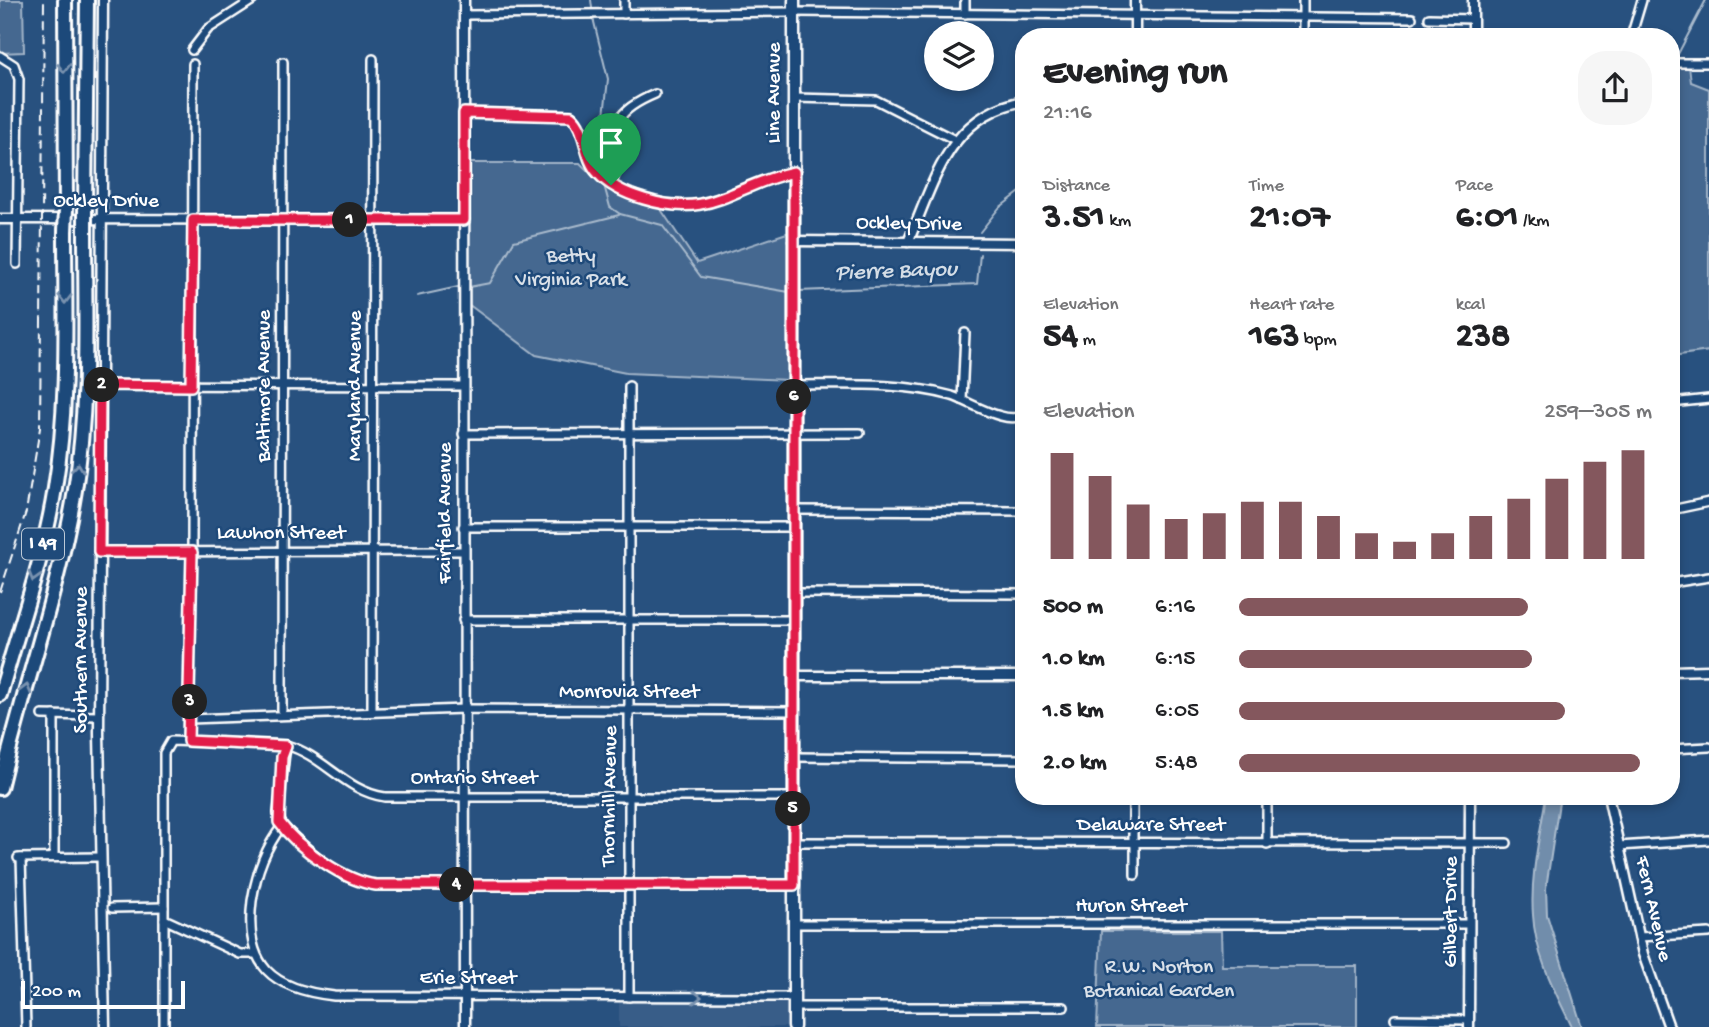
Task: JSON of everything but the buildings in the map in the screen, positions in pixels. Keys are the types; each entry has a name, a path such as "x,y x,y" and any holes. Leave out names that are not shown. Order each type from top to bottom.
{"highway":[{"name":"I 49","path":"0,695 44,540 58,469 65,375 65,0"},
{"name":"I 49","path":"0,788 64,548 76,489 84,396 87,0"}],"main road":[{"name":"Line Avenue","path":"794,0 794,1027"}],"street":[{"name":"Southern Avenue","path":"103,0 99,716 105,1027"},
{"path":"192,50 208,29 253,0"},
{"name":"Fairfield Avenue","path":"464,0 465,1027"},
{"path":"624,0 624,14"},
{"path":"965,0 965,14"},
{"path":"1135,0 1135,28"},
{"path":"1303,0 1303,28"},
{"path":"1473,0 1473,28"},
{"path":"1634,28 1643,0"},
{"path":"464,15 794,12 1412,18"},
{"path":"1429,18 1473,19"},
{"path":"0,56 14,65 19,83 18,264"},
{"name":"Maryland Avenue","path":"372,712 373,59"},
{"name":"Baltimore Avenue","path":"282,710 284,62"},
{"path":"1680,63 1709,63"},
{"path":"188,741 192,552 192,64"},
{"path":"611,185 615,176 614,136 618,123 628,108 655,94"},
{"path":"794,98 876,100 955,140"},
{"path":"908,242 955,140 982,116 1015,105"},
{"path":"464,113 571,116 579,124 590,164 611,185 663,204 697,206 794,172"},
{"name":"Ockley Drive","path":"0,219 464,220"},
{"name":"Ockley Drive","path":"793,241 1015,243"},
{"path":"962,400 965,333"},
{"path":"100,385 463,386"},
{"path":"794,385 914,388 962,400 1011,419 1015,418"},
{"name":"Thornhill Avenue","path":"629,386 629,997"},
{"path":"1680,402 1709,399"},
{"path":"463,434 860,433"},
{"path":"1680,508 1709,502"},
{"path":"795,510 1015,511"},
{"path":"463,527 795,527"},
{"name":"Lawhon Street","path":"99,552 463,551"},
{"path":"1680,582 1709,577"},
{"path":"795,593 1015,594"},
{"path":"463,620 795,620"},
{"path":"1680,671 1709,670"},
{"path":"794,676 1015,676"},
{"name":"Monrovia Street","path":"190,719 464,709 794,711"},
{"path":"42,715 99,716"},
{"path":"54,715 54,857"},
{"name":"Ontario Street","path":"164,907 164,752 170,742 286,746 312,755 365,793 385,797 793,797"},
{"path":"164,919 240,954 254,954 249,934 256,881 265,853 282,826 279,802 286,746"},
{"path":"1680,749 1709,747"},
{"path":"794,757 1015,759"},
{"path":"1133,805 1135,875"},
{"path":"1267,805 1267,844"},
{"name":"Gilbert Drive","path":"1469,1024 1470,805"},
{"name":"Fern Avenue","path":"1610,805 1639,937 1670,1027"},
{"path":"282,826 335,871 352,880 376,885 794,885"},
{"path":"1619,846 1709,840"},
{"name":"Delaware Street","path":"794,842 1507,843"},
{"path":"26,1027 19,858 101,857"},
{"path":"112,908 164,907 164,1027"},
{"name":"Huron Street","path":"793,923 1469,925"},
{"path":"1639,937 1709,933"},
{"name":"Erie Street","path":"254,954 261,965 277,978 319,994 629,997 1064,1007"},
{"path":"1395,1019 1469,1024"}],"shaded area":[{"path":"1544,805 1559,805 1546,888 1547,915 1582,1027 1572,1027 1547,973 1538,944 1532,900"},
{"path":"619,1000 785,1000 790,1004 790,1027 619,1027"}],"green space":[{"path":"0,0 23,0 24,52 0,53"},
{"path":"1680,66 1689,66 1691,82 1709,89 1709,351 1680,355"},
{"name":"Betty Virginia Park","path":"469,163 580,163 601,184 660,208 697,263 790,232 789,380 626,373 536,355 468,304"},
{"name":"R.W. Norton Botanical Garden","path":"1101,931 1221,931 1222,966 1357,966 1357,1027 1097,1027"}],"waterway":[{"path":"591,0 592,8"},
{"path":"1680,50 1706,0"},
{"path":"593,18 608,79 603,125 604,173"},
{"path":"604,185 610,207 620,214 662,225 701,277 789,292"},
{"name":"Pierre Bayou","path":"980,232 999,208 1015,196"},
{"path":"469,287 490,283 514,241 619,215"},
{"name":"Pierre Bayou","path":"798,291 977,284 980,254"},
{"path":"417,296 458,287"}],"railway":[{"path":"0,592 26,512 40,428 44,0"}],"route":[{"path":"464,113 566,113 579,124 590,164 611,185 640,198 663,204 697,206 794,172 794,885 376,885 352,880 335,871 279,822 282,757 286,746 188,741 192,552 99,552 100,385 191,386 193,220 464,220 464,113"}]}
